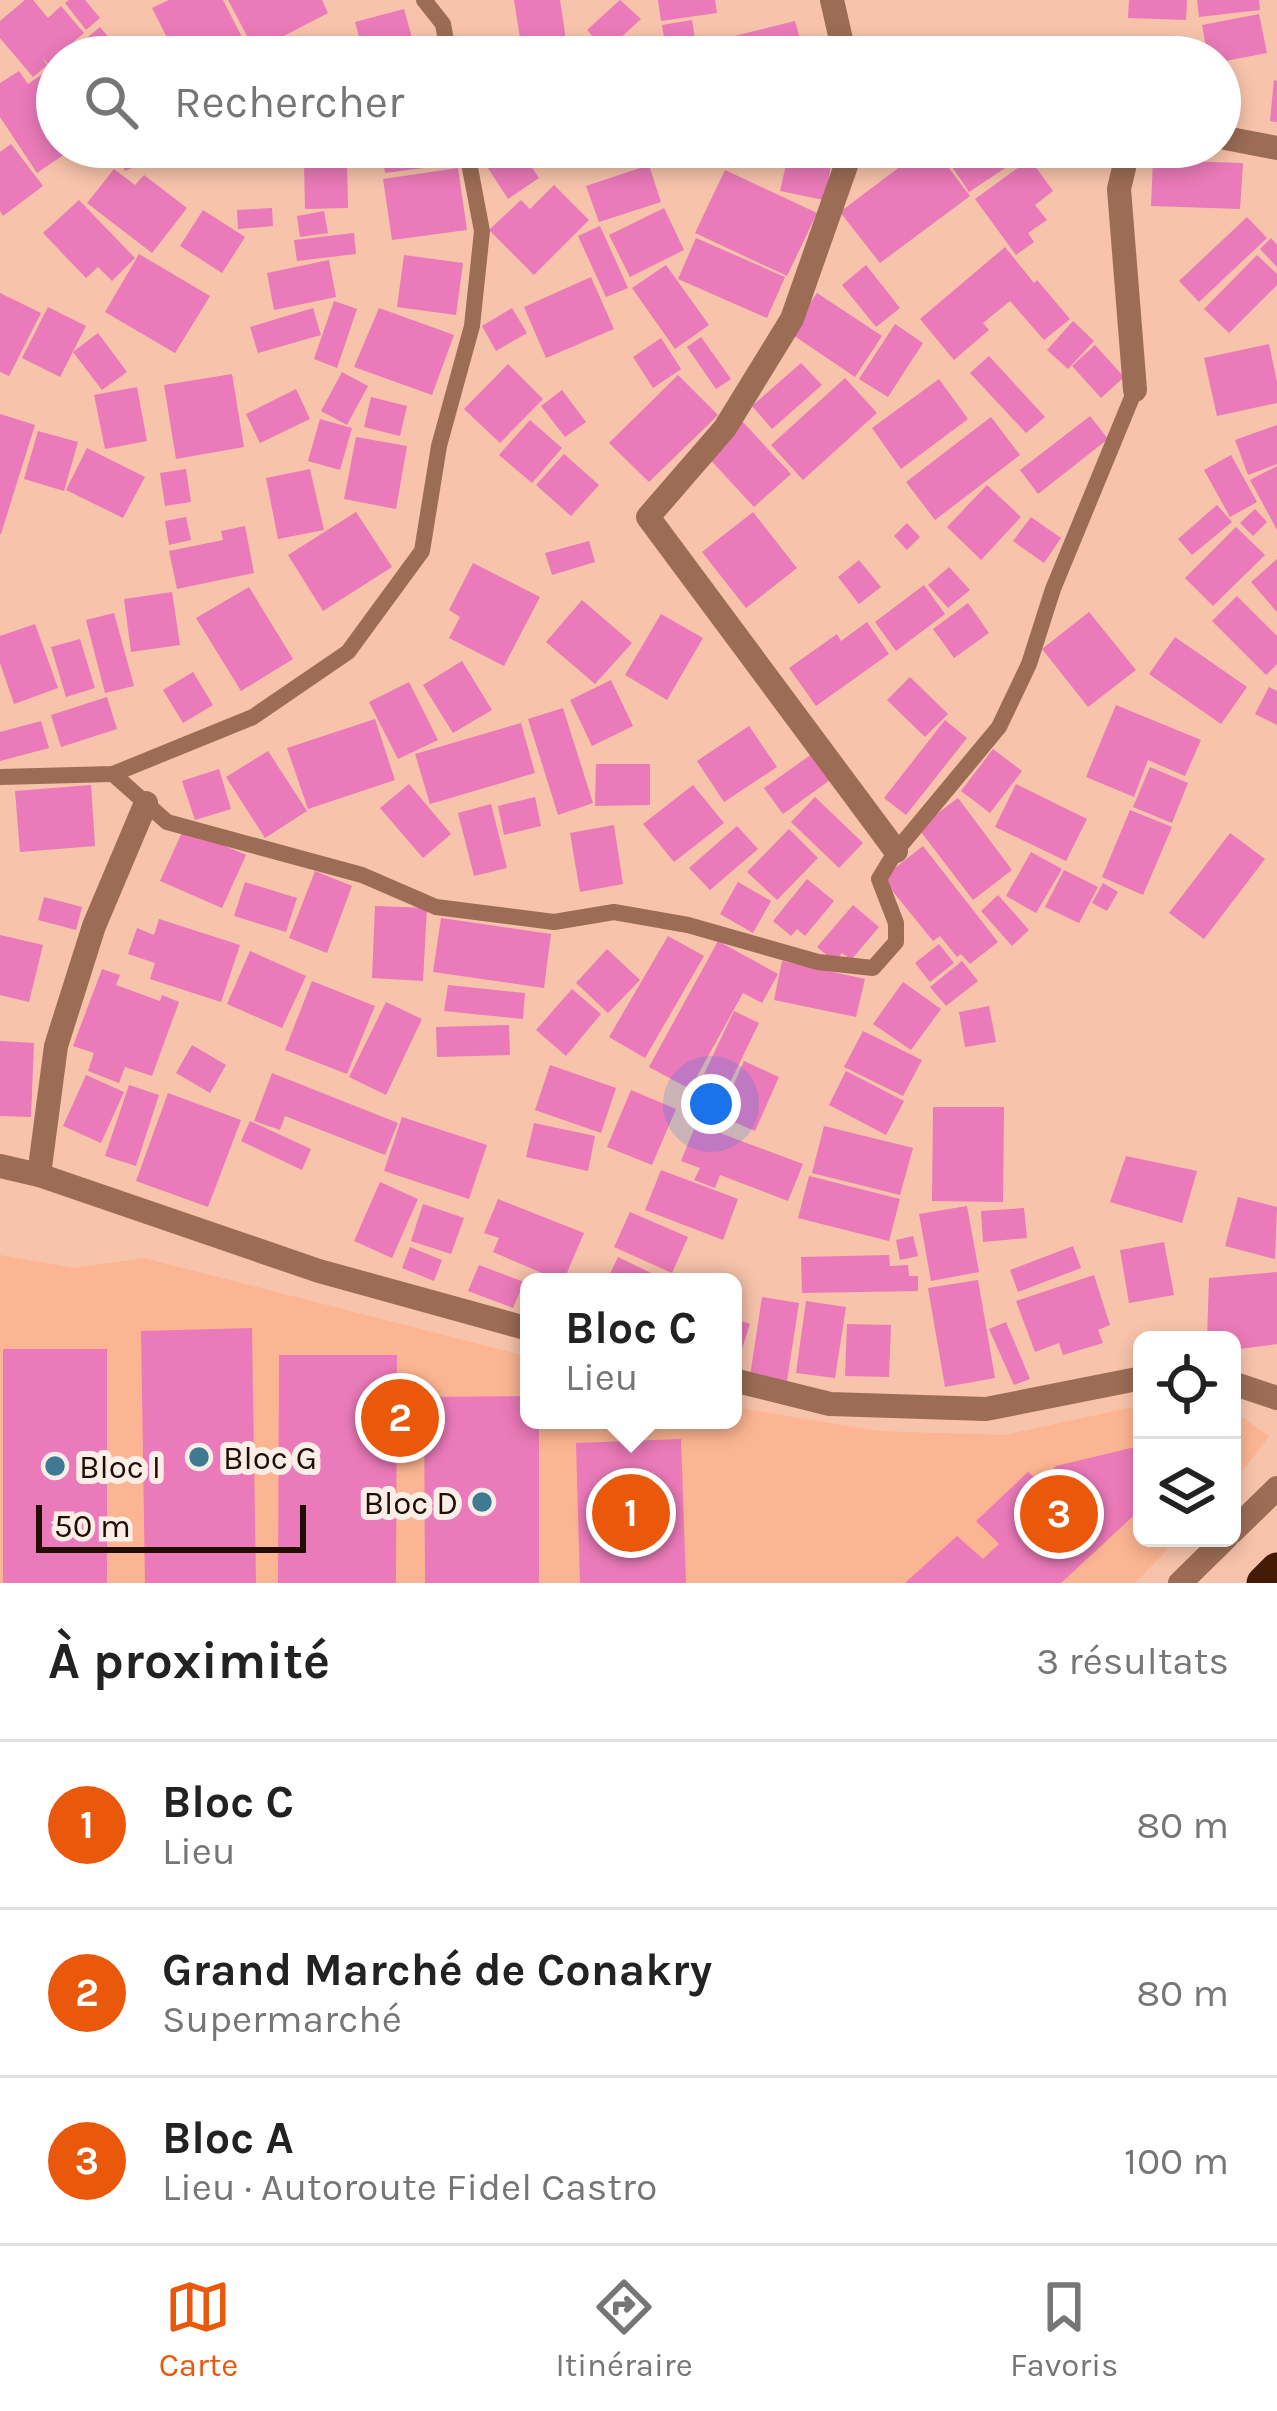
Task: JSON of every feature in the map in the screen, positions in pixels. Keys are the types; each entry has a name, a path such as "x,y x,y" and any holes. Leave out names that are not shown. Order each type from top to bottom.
{"highway":[{"path":"1263,1583 1277,1569"}],"street":[{"path":"832,0 840,36"},
{"path":"1241,141 1277,148"},
{"path":"845,168 792,319 725,428 648,517 896,851"},
{"path":"1124,168 1119,189 1136,390"},
{"path":"39,1175 56,1046 94,926 146,803"},
{"path":"0,1166 39,1175 319,1271 520,1327"},
{"path":"742,1381 830,1403 986,1409 1133,1378"},
{"path":"1241,1387 1277,1398"},
{"path":"1241,1523 1277,1488"},
{"path":"1180,1583 1217,1547"}],"lane":[{"path":"424,0 443,24 445,36"},
{"path":"0,777 113,774 254,717 349,652 422,550 439,446 472,326 482,231 470,168"},
{"path":"113,774 167,822 362,874 436,907 554,922 614,912 688,926 818,962 873,968 896,942 896,923 879,879 896,851 999,727 1029,664 1053,589 1136,390"}],"shaded area":[{"path":"0,1255 73,1268 144,1258 520,1355 520,1429 742,1429 742,1408 878,1431 1004,1435 1133,1407 1133,1547 1170,1547 1135,1583 0,1583"},
{"path":"1241,1416 1269,1436 1241,1473"}],"building":[{"path":"25,0 33,0 48,18 61,6 84,33 36,36 33,77 0,38 0,21"},
{"path":"85,0 100,18 86,30 65,3"},
{"path":"169,0 223,0 241,36 166,36 152,8"},
{"path":"228,0 322,0 328,13 284,36 247,36"},
{"path":"514,0 560,0 565,36 520,36"},
{"path":"620,0 641,19 622,36 592,36 587,30"},
{"path":"658,0 715,0 717,13 661,21"},
{"path":"1129,0 1187,0 1186,20 1128,18"},
{"path":"1197,0 1259,0 1260,10 1199,17"},
{"path":"404,9 411,36 359,36 355,22"},
{"path":"1259,14 1267,53 1241,58 1241,36 1204,36 1202,25"},
{"path":"692,20 695,36 664,36 662,25"},
{"path":"795,21 799,36 734,36"},
{"path":"19,71 28,84 36,79 36,168 44,168 37,173 0,117 0,83"},
{"path":"1277,81 1277,122 1270,121"},
{"path":"11,144 43,186 3,216 0,152"},
{"path":"1243,163 1240,209 1151,206 1153,168 1241,168"},
{"path":"304,168 347,168 348,208 305,209"},
{"path":"384,168 423,168 385,173"},
{"path":"458,168 467,230 392,240 383,179"},
{"path":"488,168 532,168 539,178 508,199"},
{"path":"650,168 661,202 599,222 586,186"},
{"path":"785,168 831,168 824,200 780,191"},
{"path":"898,168 949,168 970,196 880,263 840,212"},
{"path":"953,168 1005,168 969,192"},
{"path":"1018,168 1036,168 1053,191 1035,205 1047,220 1028,233 1034,242 1016,255 975,199"},
{"path":"114,169 135,185 144,175 187,208 152,253 87,203"},
{"path":"725,170 817,213 787,276 695,233"},
{"path":"554,185 589,220 534,275 489,230 521,200 530,209"},
{"path":"79,200 135,258 112,281 98,267 86,278 43,233"},
{"path":"272,208 273,226 238,229 237,210"},
{"path":"664,208 684,250 630,277 609,235"},
{"path":"203,210 245,237 222,273 180,246"},
{"path":"324,211 328,233 300,237 297,216"},
{"path":"1247,217 1267,238 1199,302 1179,281"},
{"path":"600,226 628,288 606,297 578,236"},
{"path":"354,233 356,254 297,261 294,240"},
{"path":"696,238 785,277 767,318 678,279"},
{"path":"1271,238 1277,245 1277,267 1260,249"},
{"path":"1005,247 1070,319 1044,340 1010,301 983,323 989,330 954,360 920,319"},
{"path":"139,254 210,296 175,353 105,312"},
{"path":"404,255 463,263 456,315 397,307"},
{"path":"1257,255 1277,274 1277,285 1229,333 1204,309"},
{"path":"329,260 336,297 274,310 267,273"},
{"path":"666,265 709,325 675,349 632,288"},
{"path":"866,265 900,308 876,327 842,285"},
{"path":"591,277 614,329 546,358 524,307"},
{"path":"0,293 41,313 9,376 0,372"},
{"path":"817,293 882,336 855,377 790,333"},
{"path":"334,301 357,309 337,368 314,359"},
{"path":"48,307 86,326 60,377 22,358"},
{"path":"313,308 321,335 258,353 250,327"},
{"path":"379,308 454,335 432,395 354,367"},
{"path":"512,308 527,333 496,351 482,326"},
{"path":"1073,321 1094,341 1068,369 1047,350"},
{"path":"895,324 923,343 888,397 859,379"},
{"path":"98,333 127,372 102,390 73,352"},
{"path":"701,337 731,379 716,389 687,347"},
{"path":"661,338 681,369 653,388 633,357"},
{"path":"1269,344 1277,403 1217,416 1204,358"},
{"path":"1095,345 1124,377 1101,398 1072,366"},
{"path":"989,356 1045,417 1026,433 970,373"},
{"path":"801,363 822,385 772,429 752,406"},
{"path":"508,364 543,399 500,443 464,409"},
{"path":"342,372 368,386 347,425 321,411"},
{"path":"232,374 244,447 176,459 164,385"},
{"path":"678,375 718,415 649,482 609,443"},
{"path":"845,378 877,413 803,480 771,445"},
{"path":"939,379 968,419 901,469 872,428"},
{"path":"137,387 147,441 105,449 94,395"},
{"path":"296,389 310,419 260,443 246,414"},
{"path":"562,390 586,422 565,437 541,406"},
{"path":"371,397 407,406 400,436 364,427"},
{"path":"0,414 35,425 1,534 0,534"},
{"path":"1090,416 1108,439 1038,494 1020,470"},
{"path":"991,417 1020,455 935,520 906,482"},
{"path":"320,419 352,428 340,470 308,461"},
{"path":"530,420 562,448 532,483 499,455"},
{"path":"742,421 791,474 754,507 705,454"},
{"path":"1277,425 1277,464 1248,475 1235,440"},
{"path":"38,431 78,442 64,491 24,479"},
{"path":"356,437 407,446 396,509 344,499"},
{"path":"87,448 145,477 123,518 66,490"},
{"path":"564,454 599,485 571,516 536,485"},
{"path":"1231,455 1257,502 1230,517 1204,470"},
{"path":"1277,466 1277,530 1250,480"},
{"path":"186,469 191,502 165,506 160,473"},
{"path":"310,469 324,530 278,539 266,478"},
{"path":"987,485 1021,517 981,560 947,527"},
{"path":"1217,505 1232,522 1192,555 1178,539"},
{"path":"1255,509 1267,522 1253,536 1240,523"},
{"path":"356,512 392,567 323,611 288,555"},
{"path":"753,512 797,568 746,608 702,552"},
{"path":"186,517 191,540 169,545 165,521"},
{"path":"1031,517 1061,538 1044,563 1013,541"},
{"path":"907,523 920,537 907,550 894,536"},
{"path":"245,526 254,573 177,589 169,551 223,540 221,531"},
{"path":"1236,527 1265,555 1213,606 1185,578"},
{"path":"589,541 595,562 552,575 545,553"},
{"path":"1277,559 1277,612 1251,582"},
{"path":"859,560 881,587 859,604 838,577"},
{"path":"473,563 540,597 504,666 449,638 460,617 449,610"},
{"path":"949,567 970,590 948,608 928,585"},
{"path":"924,585 945,614 896,651 875,622"},
{"path":"249,587 293,659 241,691 196,618"},
{"path":"172,592 180,645 131,652 124,599"},
{"path":"1237,596 1277,636 1277,664 1266,675 1212,621"},
{"path":"582,600 632,643 595,684 546,642"},
{"path":"968,603 989,633 954,658 933,629"},
{"path":"1089,612 1136,670 1088,707 1042,649"},
{"path":"114,613 134,686 105,693 86,620"},
{"path":"661,614 703,638 667,700 625,675"},
{"path":"867,622 889,654 816,706 789,668 837,634 841,641"},
{"path":"35,624 58,688 14,704 0,663 0,636"},
{"path":"1175,637 1247,687 1221,724 1149,674"},
{"path":"80,639 95,688 66,697 51,647"},
{"path":"462,661 492,710 453,733 423,685"},
{"path":"193,672 213,705 183,723 163,690"},
{"path":"910,677 948,714 925,737 887,700"},
{"path":"611,680 633,726 592,746 570,700"},
{"path":"409,682 438,740 398,759 369,702"},
{"path":"1269,687 1277,691 1277,725 1255,714"},
{"path":"107,697 117,729 61,747 51,715"},
{"path":"1116,705 1201,740 1185,776 1148,760 1134,797 1086,777"},
{"path":"563,708 593,803 558,815 528,719"},
{"path":"375,719 395,780 308,809 287,748"},
{"path":"945,720 967,738 906,815 884,798"},
{"path":"41,721 49,748 0,761 0,732"},
{"path":"521,723 535,773 430,804 415,754"},
{"path":"749,726 777,767 724,802 697,761"},
{"path":"993,749 1022,771 990,813 961,791"},
{"path":"268,751 307,811 265,838 226,777"},
{"path":"812,754 830,780 783,814 764,788"},
{"path":"596,764 650,764 650,805 595,806"},
{"path":"1150,767 1188,783 1172,823 1133,807"},
{"path":"219,769 231,809 195,820 182,781"},
{"path":"409,784 451,834 423,858 380,808"},
{"path":"1016,784 1087,819 1066,861 995,827"},
{"path":"91,785 95,846 20,852 15,791"},
{"path":"693,785 724,823 674,862 643,824"},
{"path":"535,797 541,826 504,835 498,806"},
{"path":"815,797 863,843 839,868 791,822"},
{"path":"958,798 1012,870 973,900 918,828"},
{"path":"491,804 507,868 474,876 458,813"},
{"path":"1130,810 1172,827 1143,895 1102,877"},
{"path":"614,825 623,884 580,892 570,833"},
{"path":"737,826 758,849 710,890 689,868"},
{"path":"184,828 246,855 222,908 160,881"},
{"path":"789,829 818,858 777,900 747,872"},
{"path":"1230,833 1265,859 1204,939 1169,913"},
{"path":"923,846 998,942 970,964 961,954 957,957 940,936 933,941 882,878"},
{"path":"1031,852 1062,869 1036,913 1006,896"},
{"path":"1064,870 1098,887 1079,923 1045,907"},
{"path":"315,871 352,886 327,953 289,938"},
{"path":"807,879 834,901 805,936 797,929 791,936 773,921"},
{"path":"245,882 297,898 286,932 234,916"},
{"path":"738,882 771,901 753,933 720,914"},
{"path":"1103,883 1118,892 1107,911 1092,903"},
{"path":"998,895 1029,930 1012,946 981,911"},
{"path":"44,897 82,907 76,930 38,920"},
{"path":"853,905 879,927 851,960 842,953 835,962 817,947"},
{"path":"375,906 427,908 423,981 372,978"},
{"path":"441,918 551,934 544,988 433,972"},
{"path":"159,919 240,945 221,1002 150,979 155,963 128,954 137,928 154,935"},
{"path":"0,935 43,945 29,1002 0,995"},
{"path":"668,936 704,956 645,1058 609,1037"},
{"path":"718,941 778,974 762,1003 743,993 690,1089 649,1067"},
{"path":"939,944 954,963 930,982 915,963"},
{"path":"607,949 640,980 608,1013 576,983"},
{"path":"250,951 306,976 282,1028 227,1004"},
{"path":"782,961 865,979 856,1017 774,1000"},
{"path":"962,961 978,981 946,1006 930,987"},
{"path":"102,969 120,975 116,985 160,1001 162,995 179,1002 152,1076 125,1067 119,1083 88,1071 94,1053 73,1046"},
{"path":"312,981 375,1006 347,1074 285,1050"},
{"path":"903,982 941,1009 911,1050 873,1024"},
{"path":"448,985 525,993 523,1019 444,1011"},
{"path":"572,989 601,1014 566,1056 536,1030"},
{"path":"386,1002 422,1019 386,1095 349,1077"},
{"path":"989,1006 996,1042 965,1047 959,1012"},
{"path":"734,1011 759,1023 719,1105 695,1093"},
{"path":"509,1025 510,1055 437,1057 436,1027"},
{"path":"863,1031 922,1060 903,1096 844,1067"},
{"path":"0,1041 34,1043 31,1117 0,1116"},
{"path":"192,1045 226,1065 210,1093 176,1073"},
{"path":"744,1061 779,1077 755,1131 720,1116"},
{"path":"550,1065 616,1088 601,1133 535,1110"},
{"path":"846,1071 904,1101 886,1135 829,1105"},
{"path":"272,1073 398,1123 385,1155 285,1116 280,1130 254,1121"},
{"path":"86,1075 124,1092 101,1143 63,1126"},
{"path":"129,1085 159,1095 136,1166 105,1156"},
{"path":"631,1090 676,1109 652,1165 607,1147"},
{"path":"168,1093 241,1120 208,1207 136,1181"},
{"path":"933,1107 1004,1107 1003,1202 932,1201"},
{"path":"402,1117 487,1145 469,1199 384,1171"},
{"path":"250,1121 311,1149 302,1170 241,1141"},
{"path":"534,1123 595,1136 588,1171 526,1157"},
{"path":"696,1124 803,1164 788,1201 720,1175 715,1188 694,1180 700,1168 681,1161"},
{"path":"824,1126 913,1148 900,1195 812,1173"},
{"path":"1126,1156 1197,1171 1182,1223 1110,1202"},
{"path":"661,1170 738,1199 723,1240 645,1210"},
{"path":"809,1176 900,1199 889,1241 798,1218"},
{"path":"380,1182 418,1199 392,1258 354,1241"},
{"path":"1238,1197 1277,1207 1275,1259 1225,1246"},
{"path":"498,1199 584,1233 567,1273 542,1273 493,1252 499,1238 484,1233"},
{"path":"423,1204 464,1218 451,1254 411,1241"},
{"path":"967,1206 979,1272 931,1281 919,1214"},
{"path":"1024,1208 1027,1238 983,1242 981,1211"},
{"path":"630,1212 688,1237 672,1273 614,1247"},
{"path":"913,1236 918,1256 900,1260 896,1240"},
{"path":"1164,1242 1174,1295 1129,1303 1120,1250"},
{"path":"1073,1246 1081,1268 1018,1292 1010,1270"},
{"path":"410,1247 442,1260 434,1281 402,1268"},
{"path":"889,1255 890,1266 908,1265 909,1276 918,1276 918,1291 802,1293 801,1257"},
{"path":"618,1257 651,1273 610,1273"},
{"path":"479,1265 520,1280 513,1308 468,1291"},
{"path":"1277,1272 1277,1344 1241,1349 1241,1331 1207,1331 1209,1278"},
{"path":"1094,1275 1110,1325 1098,1330 1103,1343 1063,1355 1059,1343 1035,1352 1016,1301"},
{"path":"978,1280 995,1378 945,1387 928,1288"},
{"path":"762,1297 799,1303 787,1381 750,1376"},
{"path":"806,1301 846,1307 835,1378 796,1373"},
{"path":"742,1321 750,1324 742,1349"},
{"path":"1006,1322 1030,1379 1014,1385 989,1329"},
{"path":"847,1324 891,1325 889,1377 845,1376"},
{"name":"Bloc G","path":"252,1328 256,1583 145,1583 141,1331"},
{"name":"Bloc I","path":"3,1349 107,1349 107,1583 3,1583"},
{"path":"279,1355 397,1355 396,1583 278,1583"},
{"name":"Bloc D","path":"520,1396 520,1429 539,1429 539,1583 425,1583 424,1397"},
{"path":"681,1439 686,1583 580,1583 576,1443"},
{"path":"1133,1447 1133,1516 1061,1583 905,1583 957,1536 983,1559 999,1544 976,1521 1028,1472 1041,1483 1056,1466"}],"place":[{"name":"Grand Marché de Conakry","path":"400,1418"},
{"name":"Bloc G","path":"199,1457"},
{"name":"Bloc I","path":"55,1466"},
{"name":"Bloc D","path":"482,1502"},
{"name":"Bloc C","path":"631,1513"},
{"name":"Bloc A","path":"1059,1514"}]}
